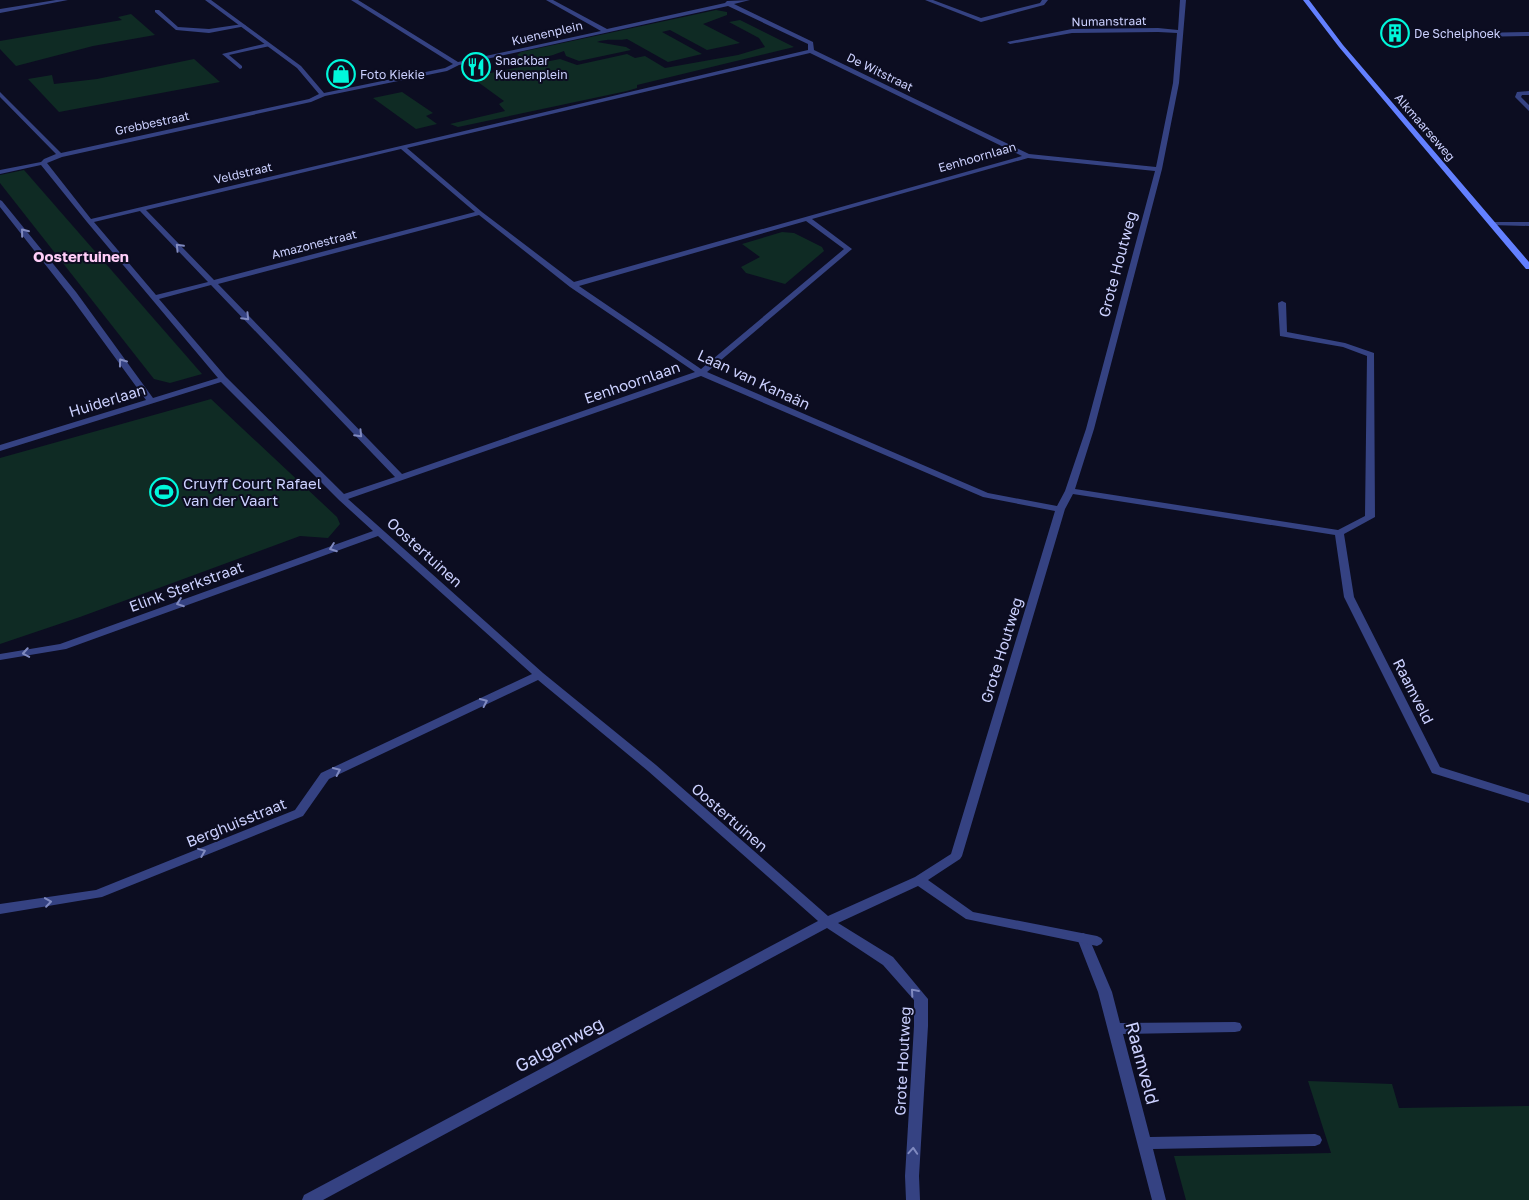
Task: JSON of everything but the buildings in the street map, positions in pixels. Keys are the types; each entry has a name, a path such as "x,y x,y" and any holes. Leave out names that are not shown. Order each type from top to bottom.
{"street":[{"path":"0,11 66,0"},
{"path":"208,0 299,67 323,95"},
{"path":"354,0 457,64"},
{"path":"549,0 606,31"},
{"path":"722,0 729,4"},
{"name":"Kuenenplein","path":"323,95 447,69 457,64 747,0"},
{"path":"928,0 981,20 1042,4 1044,0"},
{"name":"Grote Houtweg","path":"827,922 919,880 956,856 1060,509 1070,491 1090,429 1159,169 1176,83 1184,0"},
{"name":"Alkmaarseweg","path":"1306,0 1340,46 1529,267"},
{"name":"De Witstraat","path":"729,4 811,44 811,51 1028,156"},
{"path":"157,11 176,28 209,31 243,26"},
{"name":"Numanstraat","path":"1010,42 1072,30 1158,30 1180,32"},
{"path":"1475,34 1529,34"},
{"path":"240,67 225,54 268,45"},
{"path":"402,147 811,51"},
{"path":"1529,93 1519,93 1518,97 1529,109"},
{"path":"0,94 60,154"},
{"name":"Grebbestraat","path":"0,172 43,163 60,154 311,100 323,95"},
{"name":"Veldstraat","path":"89,222 402,147"},
{"name":"Laan van Kanaän","path":"402,147 480,213 573,285 701,373 986,495 1060,509"},
{"name":"Eenhoornlaan","path":"573,285 1028,156 1159,169"},
{"name":"Oostertuinen","path":"43,163 89,222 222,379 342,498 539,675 652,768 827,922"},
{"path":"0,202 74,294 151,401"},
{"path":"142,209 401,478"},
{"name":"Amazonestraat","path":"154,298 480,213"},
{"name":"Eenhoornlaan","path":"342,498 701,373 848,249 807,219"},
{"path":"1492,224 1529,224"},
{"path":"1070,491 1339,533 1370,517 1371,356 1345,345 1283,334 1282,303"},
{"name":"Huiderlaan","path":"0,448 222,379"},
{"name":"Elink Sterkstraat","path":"0,657 62,647 379,532"},
{"name":"Raamveld","path":"1339,533 1349,597 1436,770 1529,799"},
{"name":"Berghuisstraat","path":"0,909 98,894 299,813 325,776 539,675"},
{"path":"919,880 970,916 1097,940"},
{"name":"Grote Houtweg","path":"827,922 888,961 921,999 912,1176 913,1200"},
{"name":"Galgenweg","path":"309,1200 827,922"},
{"name":"Raamveld","path":"1083,938 1104,992 1159,1200"},
{"path":"1115,1030 1235,1027"},
{"path":"1144,1143 1315,1140"}],"green space":[{"path":"716,10 727,12 727,15 703,24 740,43 707,50 670,30 662,32 702,54 668,62 627,39 597,42 626,47 631,50 579,61 566,56 564,51 535,59 517,55 521,52"},
{"path":"131,14 155,35 93,46 16,66 0,49 0,41 122,20 118,17"},
{"path":"740,20 794,47 637,85 637,88 627,91 458,127 450,124 505,111 499,104 504,101 471,77 560,59 577,65 627,54 635,58 645,56 665,68 738,55 765,47 759,38 729,22"},
{"path":"194,59 220,82 59,112 28,79 52,75 54,84 97,79"},
{"path":"402,92 433,113 426,116 437,124 416,129 373,98"},
{"path":"24,170 202,374 170,383 154,379 0,183 0,175"},
{"path":"782,232 794,233 822,247 824,251 785,284 746,273 741,267 760,257 742,244"},
{"path":"211,399 337,517 340,524 328,538 300,536 80,617 0,644 0,458"},
{"path":"1308,1081 1392,1084 1399,1108 1529,1106 1529,1200 1186,1200 1174,1156 1331,1153"}],"place":[{"name":"De Schelphoek","path":"1395,33"},
{"name":"Snackbar Kuenenplein","path":"476,67"},
{"name":"Foto Kiekie","path":"341,74"},
{"name":"Cruyff Court Rafael van der Vaart","path":"164,492"}],"district":[{"name":"Oostertuinen","path":"81,256"}]}
